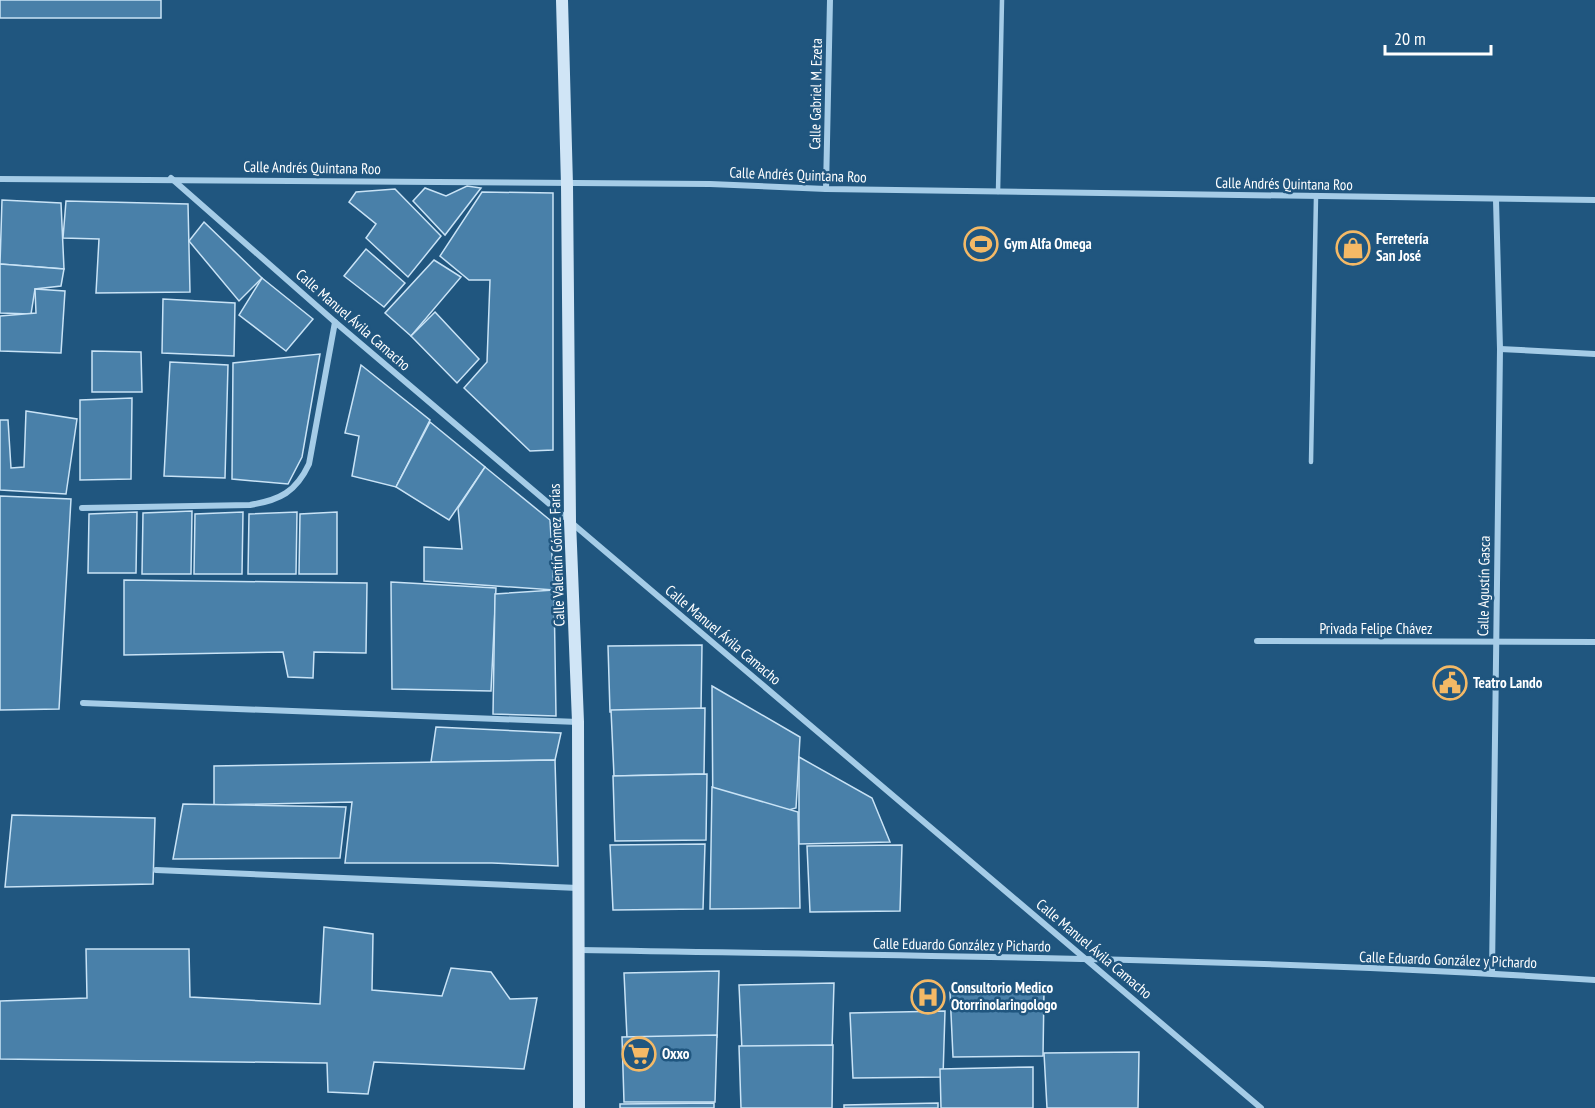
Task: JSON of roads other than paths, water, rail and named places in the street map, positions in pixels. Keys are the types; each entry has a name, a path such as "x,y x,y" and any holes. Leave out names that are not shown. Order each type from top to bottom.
{"main road":[{"name":"Calle Valentín Gómez Farías","path":"562,0 567,185 570,521 578,722 579,1108"}],"street":[{"name":"Calle Gabriel M. Ezeta","path":"826,189 830,0"},
{"name":"Calle Andrés Quintana Roo","path":"0,179 171,178 567,185 710,184 826,189 1595,200"},
{"name":"Calle Manuel Ávila Camacho","path":"171,178 335,322 1261,1108"},
{"name":"Calle Agustín Gasca","path":"1492,973 1500,349 1496,200"},
{"path":"82,508 250,505 272,501 291,491 302,479 309,464 335,322"},
{"path":"1500,349 1595,354"},
{"name":"Privada Felipe Chávez","path":"1257,641 1595,642"},
{"path":"83,703 578,722"},
{"path":"156,870 578,888"},
{"name":"Calle Eduardo González y Pichardo","path":"580,950 1087,959 1492,973 1595,980"}],"lane":[{"path":"998,192 1002,0"},
{"path":"1311,462 1316,197"}],"place":[{"name":"Gym Alfa Omega","path":"981,244"},
{"name":"Ferretería San José","path":"1353,248"},
{"name":"Teatro Lando","path":"1450,683"},
{"name":"Consultorio Medico Otorrinolaringologo","path":"928,997"},
{"name":"Oxxo","path":"639,1054"}]}
